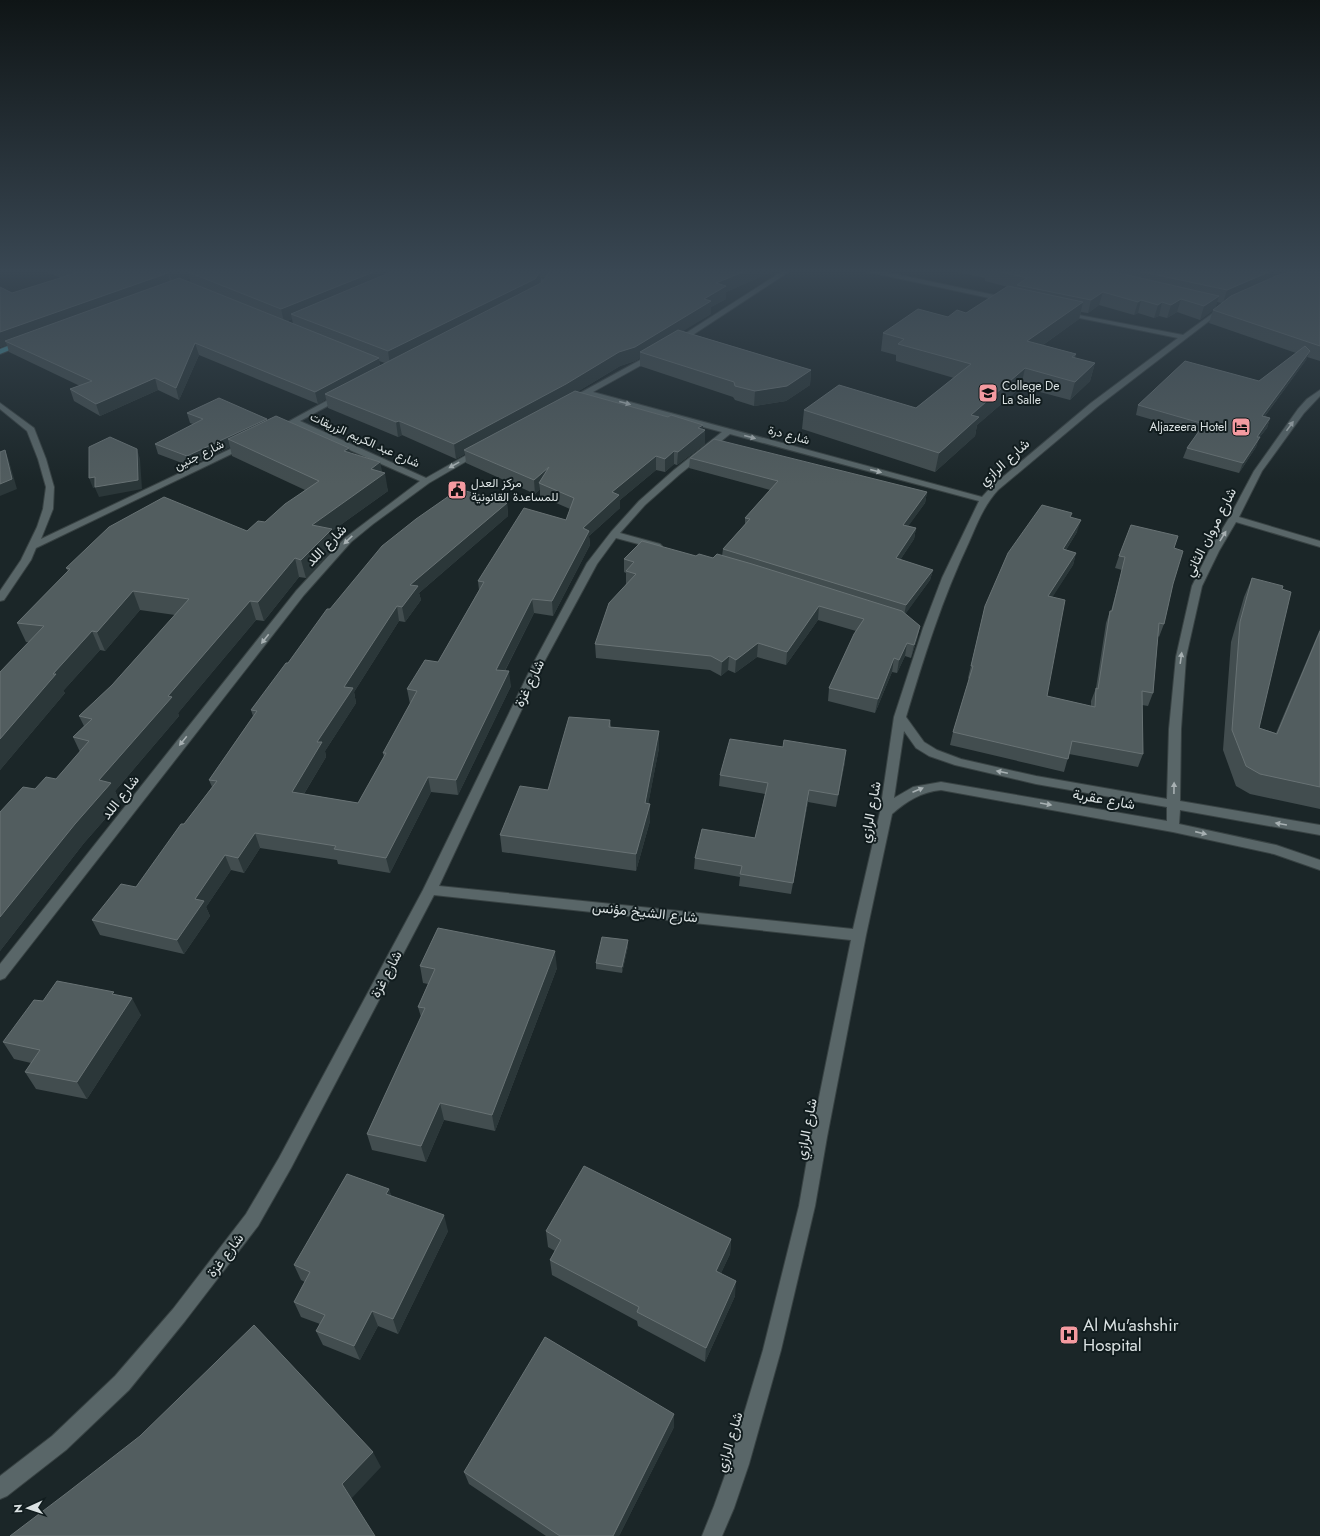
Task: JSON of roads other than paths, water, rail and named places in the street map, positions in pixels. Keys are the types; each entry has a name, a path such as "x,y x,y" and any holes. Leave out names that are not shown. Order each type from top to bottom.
{"main road":[{"path":"0,352 29,341"}],"street":[{"path":"561,407 677,341"},
{"name":"شارع الرازي","path":"712,1536 740,1464 772,1350 807,1206 819,1137 859,935 886,812 900,717 924,627 984,500 995,488 1094,405 1178,341"},
{"path":"272,432 294,422 351,391"},
{"name":"شارع مروان الثاني","path":"1173,827 1175,729 1181,657 1197,586 1214,551 1234,518 1258,471 1301,411 1320,392"},
{"name":"شارع درة","path":"587,393 984,500"},
{"path":"0,405 31,430 42,459 50,487 48,509 34,546 14,579 0,598"},
{"name":"شارع عبد الكريم الزريقات","path":"294,422 426,481"},
{"name":"شارع غزة","path":"0,1489 59,1443 122,1383 179,1315 252,1220 285,1163 430,890 556,630 592,563 614,534 642,504 677,472 729,431"},
{"name":"شارع جنين","path":"34,546 251,443"},
{"name":"شارع اللد","path":"0,974 300,593 348,540 426,481 488,446"},
{"path":"1234,518 1320,544"},
{"path":"614,534 666,549"},
{"name":"شارع عقربة","path":"900,717 920,746 933,753 959,762 1036,780 1320,830"},
{"name":"شارع عقربة","path":"886,812 905,796 927,786 941,786 1173,827 1276,850 1320,865"},
{"name":"شارع الشيخ مؤنس","path":"430,890 859,935"}],"place":[{"name":"College De La Salle","path":"988,393"},
{"name":"Aljazeera Hotel","path":"1241,427"},
{"name":"مركز العدل للمساعدة القانونية","path":"457,490"},
{"name":"Al Mu'ashshir Hospital","path":"1069,1335"}]}
